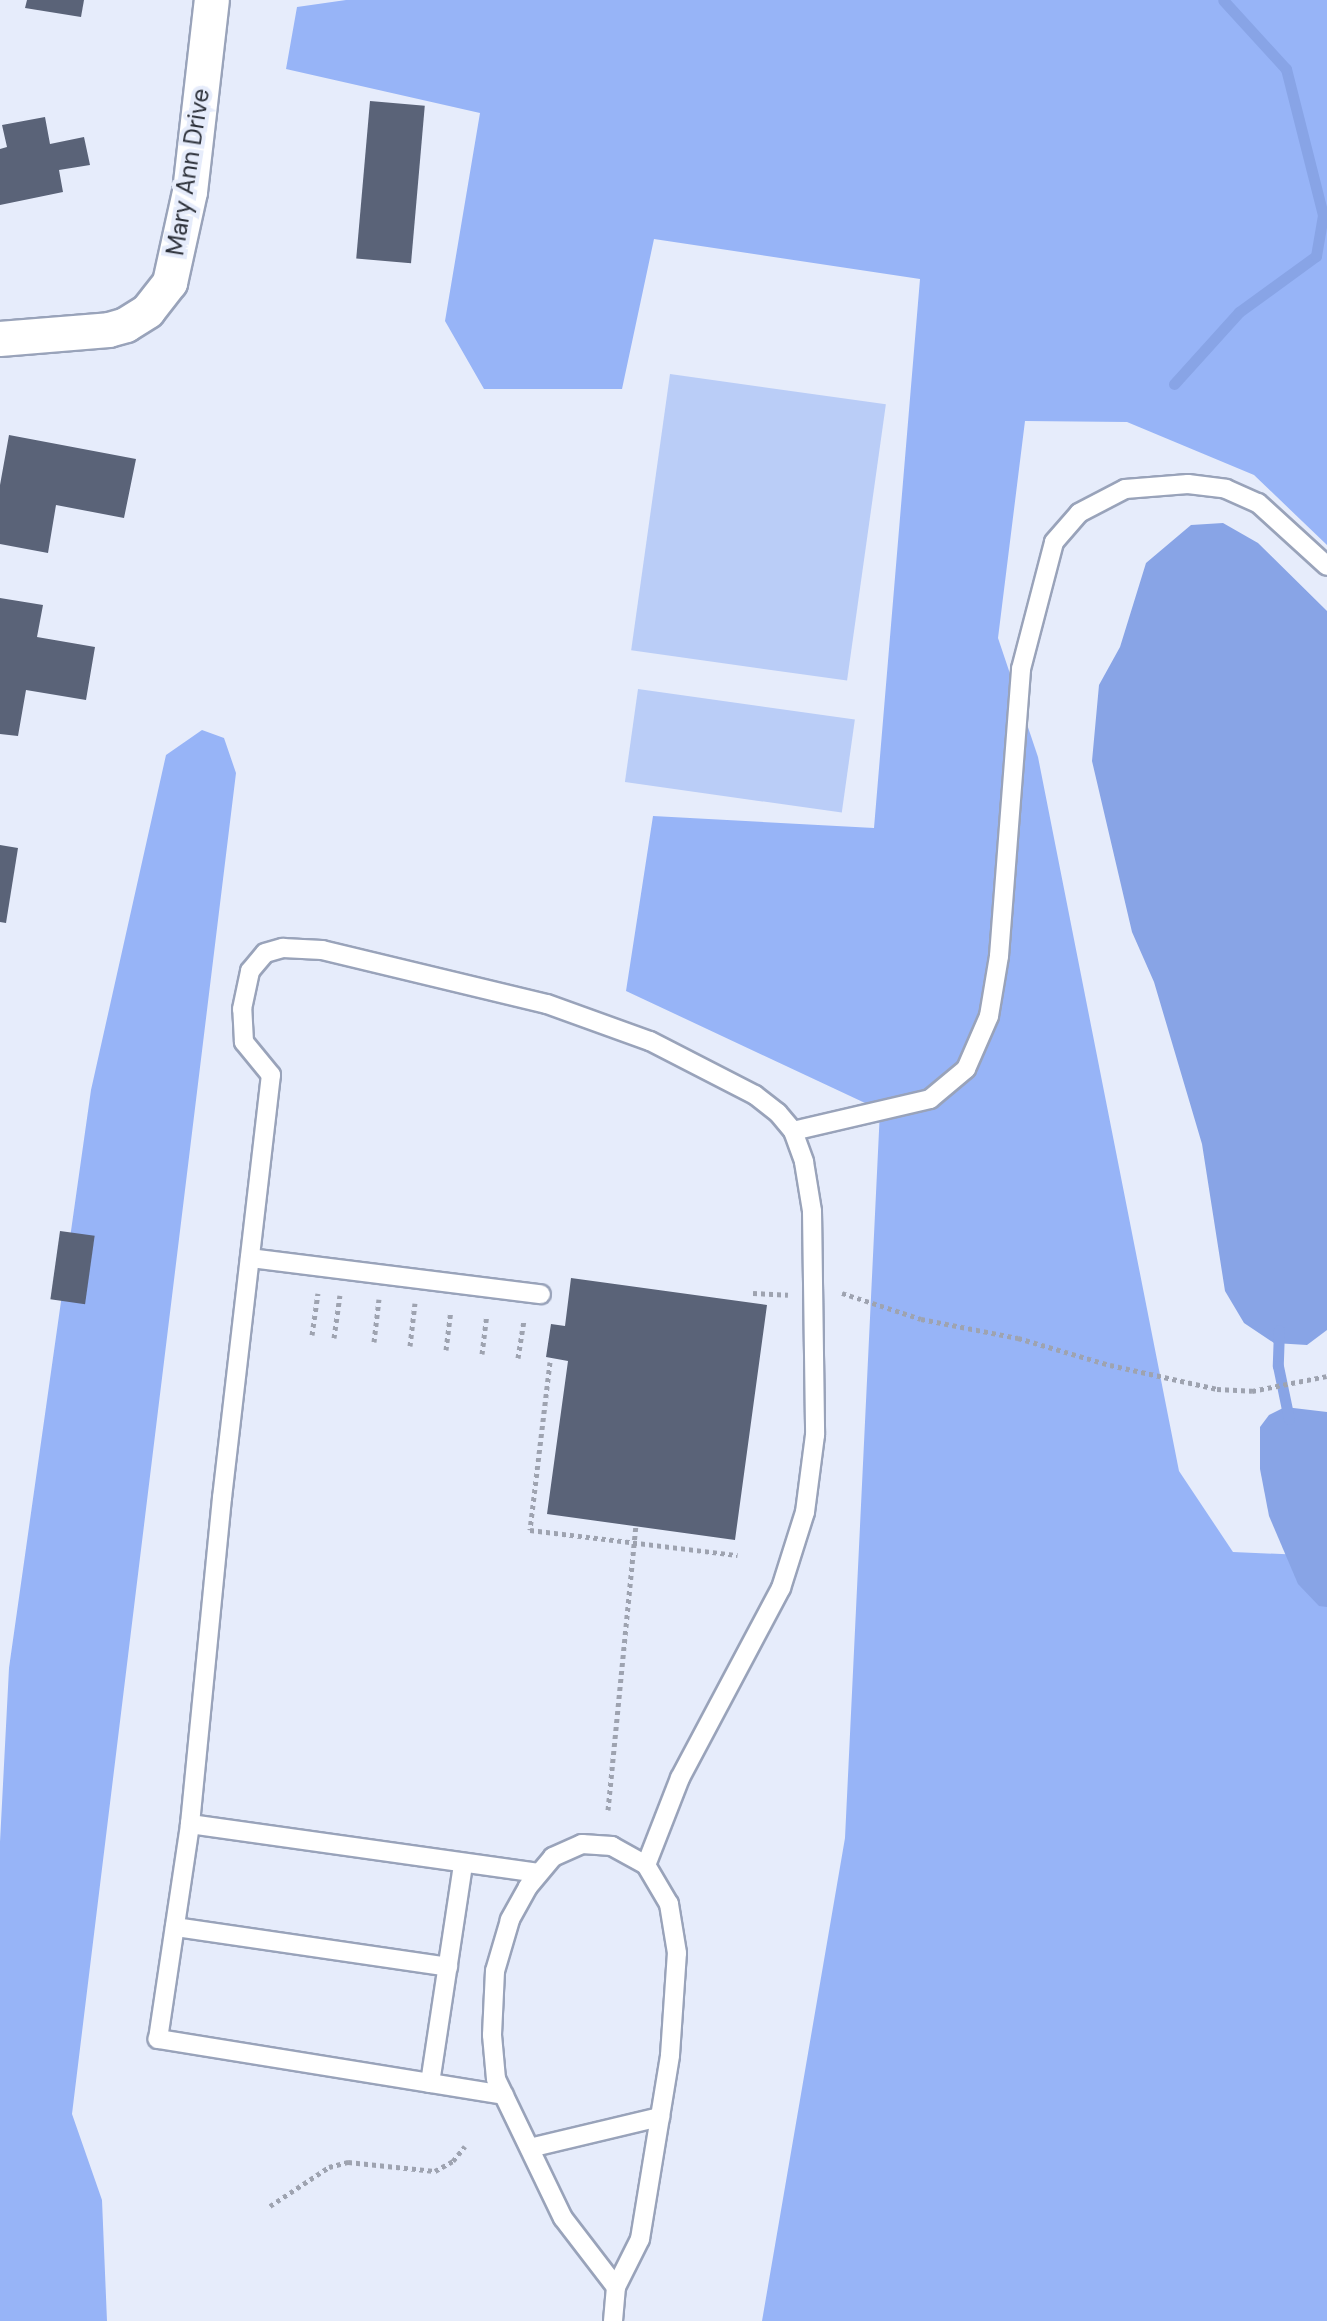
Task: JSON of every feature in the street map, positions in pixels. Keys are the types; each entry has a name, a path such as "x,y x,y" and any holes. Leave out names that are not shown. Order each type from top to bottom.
{"street":[{"name":"Mary Ann Drive","path":"0,339 109,330 126,325 148,311 170,283 190,192 212,0"}],"lane":[{"path":"793,1131 930,1099 966,1069 989,1016 999,956 1021,669 1054,542 1079,513 1125,489 1188,484 1226,489 1258,503 1327,566"},
{"path":"504,2095 158,2039 190,1824 271,1075 244,1042 242,1009 250,971 265,953 283,948 322,950 547,1004 650,1041 755,1095 778,1113 793,1131 804,1162 812,1211 815,1435 805,1512 781,1588 680,1778 646,1865"},
{"path":"250,1258 534,1293"},
{"path":"190,1824 539,1873"},
{"path":"613,2321 616,2287 640,2239 670,2055 677,1953 669,1904 646,1865 612,1846 582,1844 553,1857 539,1873 510,1920 495,1971 492,2035 496,2079 563,2218 616,2287"},
{"path":"430,2083 463,1864"},
{"path":"175,1927 448,1967"},
{"path":"530,2148 660,2117"}],"path":[{"path":"312,1335 321,1267"},
{"path":"334,1338 343,1270"},
{"path":"374,1342 382,1274"},
{"path":"410,1346 417,1279"},
{"path":"446,1350 455,1283"},
{"path":"482,1354 490,1288"},
{"path":"518,1358 534,1293"},
{"path":"753,1293 851,1294 921,1319 1018,1338 1110,1365 1217,1389 1252,1391 1327,1376"},
{"path":"550,1362 530,1530 737,1555"},
{"path":"608,1810 636,1526"},
{"path":"270,2206 329,2167 348,2162 435,2171 453,2161 465,2146"}],"shaded area":[{"path":"346,0 1327,0 1327,545 1254,475 1127,422 1025,421 998,638 1038,757 1179,1471 1233,1552 1327,1556 1327,2321 762,2321 845,1838 880,1110 626,991 653,816 874,828 920,279 654,239 622,389 484,389 445,321 480,113 286,69 297,7"},
{"path":"670,374 886,404 847,681 631,650"},
{"path":"1223,523 1258,543 1327,611 1327,1330 1307,1345 1274,1343 1244,1323 1225,1291 1202,1144 1154,982 1132,932 1092,761 1099,685 1120,647 1146,563 1191,525"},
{"path":"638,689 855,719 842,813 625,782"},
{"path":"202,730 224,738 236,773 72,2114 102,2200 107,2321 0,2321 0,1842 9,1668 91,1090 166,755"},
{"path":"1285,1407 1327,1412 1327,1607 1319,1606 1298,1584 1269,1516 1260,1469 1260,1427 1269,1415"}],"building":[{"path":"27,0 84,0 81,17 25,8"},
{"path":"370,101 425,106 411,263 356,258"},
{"path":"45,117 50,144 84,137 90,165 59,170 63,192 0,205 0,149 7,147 2,125"},
{"path":"9,435 136,459 124,518 56,505 48,553 0,544 0,485"},
{"path":"0,598 43,605 37,637 95,647 86,700 26,690 18,736 0,734"},
{"path":"0,845 18,848 6,923 0,922"},
{"path":"60,1231 95,1236 85,1304 50,1299"},
{"path":"571,1278 767,1305 735,1540 547,1514 568,1361 546,1357 551,1324 565,1326"}],"waterway":[{"path":"1174,384 1239,312 1316,256 1323,215 1286,69 1223,0"},
{"path":"1279,1330 1278,1366 1289,1419"}]}
